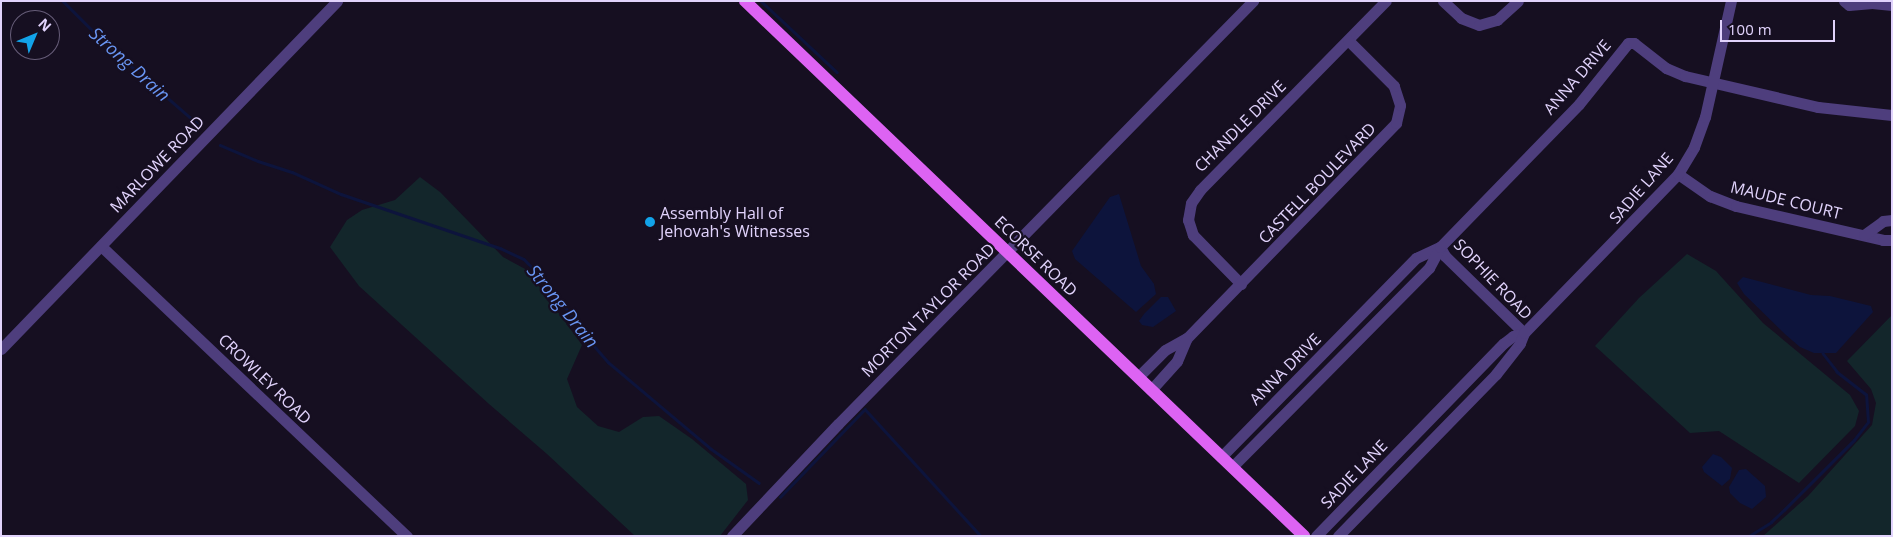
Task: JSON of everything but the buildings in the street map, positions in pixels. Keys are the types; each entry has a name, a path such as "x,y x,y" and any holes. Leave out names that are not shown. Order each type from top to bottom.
{"main road":[{"name":"ECORSE ROAD","path":"745,1 1304,536"}],"street":[{"name":"MARLOWE ROAD","path":"1,349 337,1"},
{"name":"MORTON TAYLOR ROAD","path":"732,536 838,424 1253,1"},
{"name":"CHANDLE DRIVE","path":"1241,284 1193,235 1188,220 1191,203 1200,190 1386,1"},
{"path":"1443,1 1461,18 1479,24 1497,20 1518,1"},
{"name":"SADIE LANE","path":"1338,536 1496,374 1520,343 1524,333 1678,174 1699,134 1713,83 1731,1"},
{"path":"1844,1 1853,6 1872,2 1892,5"},
{"name":"CASTELL BOULEVARD","path":"1138,378 1165,350 1187,338 1392,129 1399,117 1399,98 1394,86 1348,40"},
{"name":"ANNA DRIVE","path":"1232,467 1429,268 1440,246 1579,104 1628,43 1634,43 1666,68 1713,83 1840,111 1892,115"},
{"name":"MAUDE COURT","path":"1678,174 1710,196 1727,203 1892,240"},
{"path":"1864,235 1883,221 1892,220"},
{"name":"CROWLEY ROAD","path":"101,246 407,536"},
{"name":"ANNA DRIVE","path":"1221,457 1416,258 1440,246"},
{"name":"SOPHIE ROAD","path":"1440,246 1445,256 1524,333"},
{"name":"SADIE LANE","path":"1316,536 1504,344 1513,336 1524,333"},
{"name":"CASTELL BOULEVARD","path":"1151,390 1177,361 1187,338"}],"green space":[{"path":"420,177 440,192 503,257 527,270 582,345 567,379 577,407 598,426 619,432 643,417 659,416 692,439 746,484 748,500 720,536 635,536 547,454 359,286 330,247 347,220 362,210 395,200"},
{"path":"1687,254 1716,271 1763,323 1850,395 1859,411 1855,426 1799,483 1719,431 1690,433 1595,346 1639,298"},
{"path":"1892,315 1892,536 1763,536 1808,496 1872,425 1876,403 1871,389 1847,361"}],"shaded area":[{"path":"1119,194 1141,266 1154,284 1156,294 1136,312 1075,259 1072,251 1110,197"},
{"path":"1743,277 1811,295 1830,296 1871,306 1873,312 1836,353 1814,353 1800,347 1744,294 1737,283"},
{"path":"1161,297 1168,297 1176,311 1153,327 1142,325 1139,321"},
{"path":"1713,454 1721,457 1732,468 1730,479 1722,486 1704,472 1702,467"},
{"path":"1746,469 1765,486 1766,497 1752,509 1740,503 1730,493 1729,487 1739,470"}],"waterway":[{"name":"Strong Drain","path":"63,1 108,46 199,125"},
{"path":"761,1 837,72"},
{"name":"Strong Drain","path":"220,145 258,161 292,172 341,194 500,248 524,259 549,285 590,341 608,362 710,448 759,483"},
{"path":"1749,536 1771,522 1784,510 1854,440 1868,422 1866,395 1837,372 1823,354"},
{"name":"Strong Drain","path":"780,497 865,409 981,536"}],"place":[{"name":"Assembly Hall of Jehovah's Witnesses","path":"650,222"}]}
